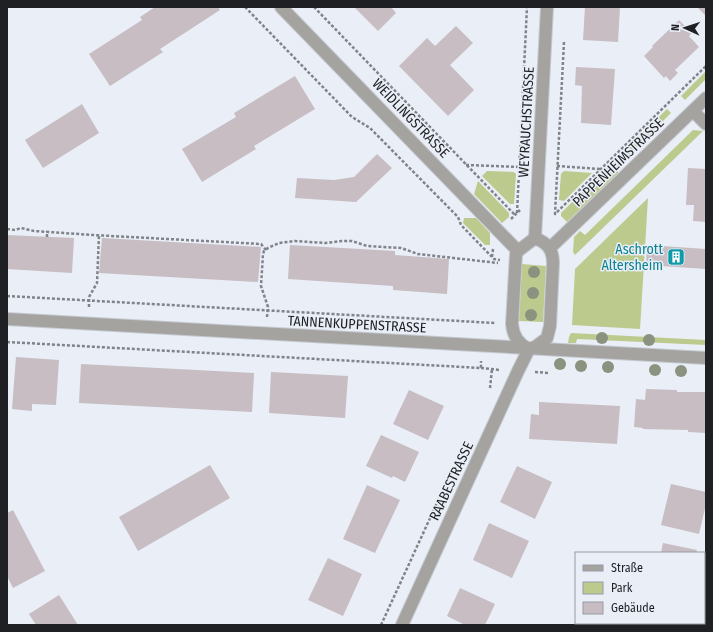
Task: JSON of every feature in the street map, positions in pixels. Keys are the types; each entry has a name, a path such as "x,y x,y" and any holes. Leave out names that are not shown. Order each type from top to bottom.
{"street":[{"name":"WEIDLINGSTRASSE","path":"281,7 518,251"},
{"name":"WEYRAUCHSTRASSE","path":"535,238 547,7"},
{"name":"PAPPENHEIMSTRASSE","path":"551,247 706,98"},
{"path":"693,111 706,124"},
{"path":"535,238 551,247 553,254 550,326 547,338 535,348 529,349 524,346 513,334 512,324 516,254 518,251 535,238"},
{"name":"TANNENKUPPENSTRASSE","path":"7,319 706,358"},
{"name":"RAABESTRASSE","path":"402,625 529,349"}],"path":[{"path":"245,7 352,117 370,128 458,217 461,225 492,257"},
{"path":"314,7 516,214 527,7"},
{"path":"564,39 555,214 706,66"},
{"path":"466,164 538,168 600,169"},
{"path":"7,229 15,230 21,228 47,232 128,238 234,244 261,244 266,250"},
{"path":"47,232 47,237"},
{"path":"89,301 96,283 99,235"},
{"path":"267,310 268,307 261,286 263,254 266,250 279,243 289,241 317,244 352,241 370,248 401,248 422,256 498,263"},
{"path":"7,296 512,324"},
{"path":"7,342 481,368 484,322"},
{"path":"487,395 491,387 492,369"},
{"path":"381,625 457,459"}],"green space":[{"path":"706,71 706,79 685,100 681,96"},
{"path":"667,109 671,113 627,157 623,152"},
{"path":"693,130 703,131 575,255 573,252 574,237 580,231 585,235"},
{"path":"614,161 618,165 618,173 567,222 561,216 561,213"},
{"path":"487,171 514,172 516,174 514,204 510,204 482,176"},
{"path":"564,171 592,173 564,201 559,200 561,174"},
{"path":"478,181 509,213 509,217 502,223 474,194"},
{"path":"648,198 640,329 572,325 575,269"},
{"path":"464,218 476,218 490,233 490,245 485,245 463,223"},
{"path":"522,264 546,266 543,322 519,321"},
{"path":"571,333 706,340 706,345 577,339 576,343 568,343"}],"building":[{"path":"155,7 218,7 220,10 160,49 163,52 110,86 89,54 142,20 140,17"},
{"path":"354,7 391,7 396,13 378,31"},
{"path":"585,7 620,7 618,42 583,40"},
{"path":"697,7 706,7 706,16"},
{"path":"679,20 692,33 689,36 699,47 675,70 678,73 670,81 666,76 664,78 644,56 653,47 652,46"},
{"path":"456,26 473,43 450,65 474,90 448,116 399,66 427,38 435,46"},
{"path":"576,67 615,69 611,125 581,123 582,86 575,85"},
{"path":"295,76 315,109 254,146 256,149 202,182 182,149 236,117 234,113"},
{"path":"82,104 99,133 43,168 25,140"},
{"path":"377,154 392,168 356,202 295,198 297,178 334,180 354,177"},
{"name":"Aschrott Altersheim","path":"688,168 706,169 706,222 693,221 694,205 686,205"},
{"path":"7,235 74,238 72,273 7,269"},
{"path":"102,238 261,247 258,282 99,273"},
{"path":"290,245 395,251 395,255 449,259 447,294 393,290 393,286 288,279"},
{"name":"Aschrott Altersheim","path":"647,245 706,249 706,269 646,265"},
{"path":"16,357 59,360 56,405 32,404 32,411 12,409"},
{"path":"81,364 254,373 252,412 79,403"},
{"path":"271,372 348,376 345,418 269,413"},
{"path":"646,389 677,390 677,392 706,392 706,433 688,432 688,430 643,429 634,427 636,399 645,400"},
{"path":"409,390 444,406 428,440 393,424"},
{"path":"539,402 620,406 617,444 529,439 531,414 539,415"},
{"path":"381,435 419,452 405,482 393,476 392,478 366,466"},
{"path":"210,465 230,498 138,551 119,517"},
{"path":"517,466 552,482 535,519 500,502"},
{"path":"671,484 706,492 706,504 699,534 661,525"},
{"path":"367,485 400,500 375,553 343,539"},
{"path":"13,510 45,571 13,588 7,576 7,513"},
{"path":"489,523 529,541 512,578 473,560"},
{"path":"663,543 697,550 696,552 661,552"},
{"path":"328,558 362,574 343,616 308,600"},
{"path":"460,588 495,604 485,625 465,625 447,616"},
{"path":"59,595 78,625 36,625 29,614"},
{"path":"637,624 680,624 680,625"}],"place":[{"name":"Aschrott Altersheim","path":"676,257"}]}
